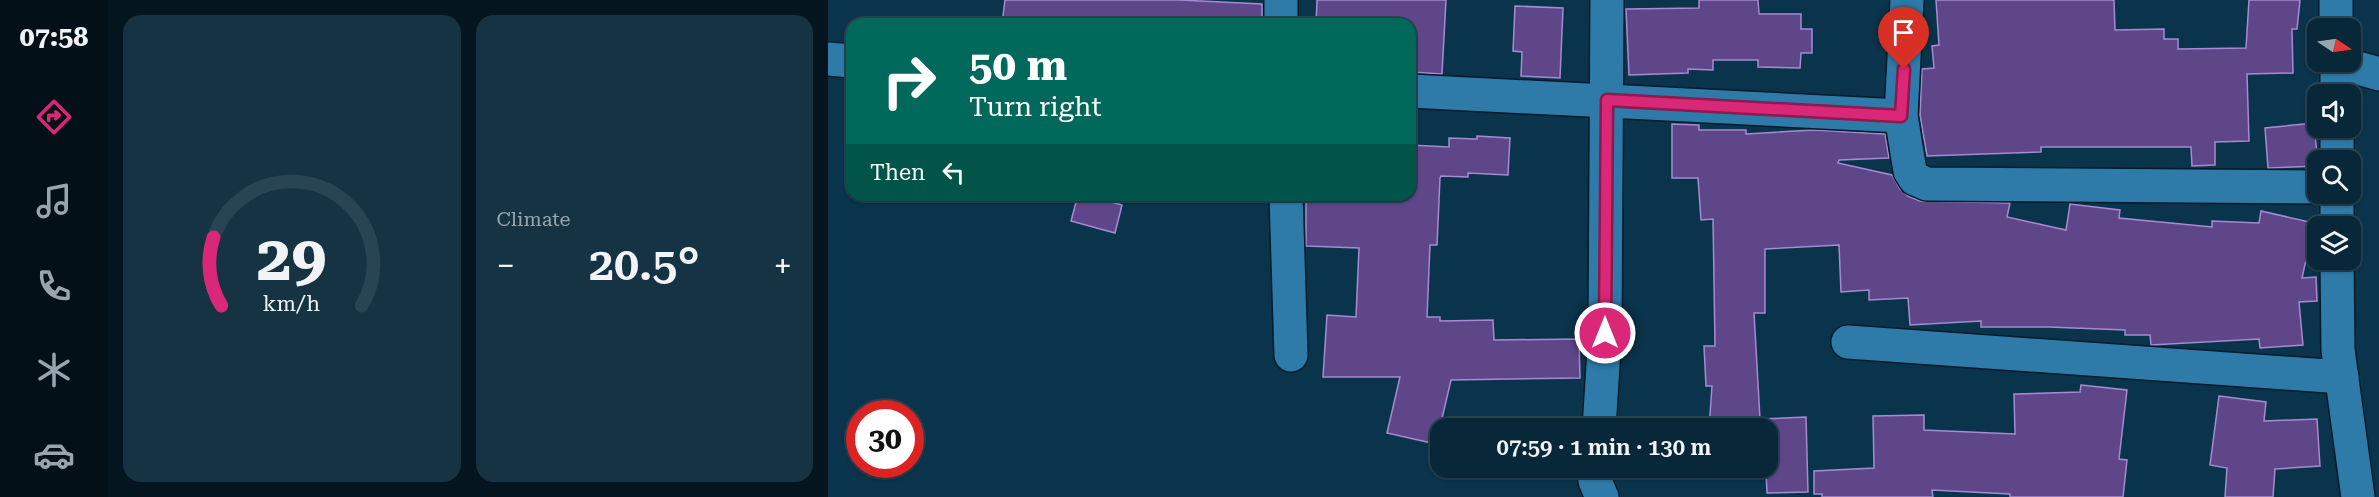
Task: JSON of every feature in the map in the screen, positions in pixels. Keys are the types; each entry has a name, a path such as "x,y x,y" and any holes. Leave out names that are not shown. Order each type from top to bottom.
{"street":[{"path":"1281,0 1281,18"},
{"path":"1600,418 1605,333 1607,0"},
{"path":"1907,0 1901,116 1910,171 1916,179 1926,184 2307,187"},
{"path":"2336,0 2336,18"},
{"path":"828,59 846,60"},
{"path":"2361,69 2379,74"},
{"path":"1416,91 1901,116"},
{"path":"1286,201 1291,356"},
{"path":"2337,270 2338,350 2342,377 2366,453 2358,497"},
{"path":"1848,342 2342,377"},
{"path":"1595,478 1602,497"}],"building":[{"path":"1005,0 1180,0 1262,4 1262,18 1003,18"},
{"path":"1317,0 1446,0 1442,74 1416,72 1416,18 1316,18"},
{"path":"1699,0 1758,0 1759,14 1801,14 1801,29 1812,29 1812,53 1801,53 1800,68 1758,67 1758,60 1713,60 1713,70 1688,69 1688,73 1629,75 1626,9 1699,8"},
{"path":"1936,0 2114,0 2115,30 2164,29 2164,39 2178,39 2178,49 2246,48 2249,0 2300,0 2297,29 2292,29 2293,73 2247,74 2249,141 2215,142 2215,165 2192,166 2191,147 2041,147 2041,152 1927,156 1920,115 1922,69 1934,68 1932,46 1939,45"},
{"path":"1515,6 1563,8 1560,78 1521,76 1522,52 1513,51"},
{"path":"1672,124 1699,125 1699,130 1746,130 1746,134 1814,130 1885,134 1889,158 1839,160 1838,163 1892,175 1900,189 1908,196 1920,201 2010,203 2007,217 2066,230 2070,204 2120,210 2119,218 2212,227 2212,221 2259,223 2261,211 2307,221 2307,255 2302,278 2316,277 2317,301 2299,302 2303,345 2260,348 2259,339 2151,345 2150,335 2125,335 2125,330 1981,327 1981,321 1910,325 1908,298 1869,300 1869,290 1841,292 1839,245 1765,249 1765,313 1754,313 1760,418 1710,418 1712,386 1706,386 1704,346 1715,346 1713,219 1701,220 1698,178 1672,178"},
{"path":"2307,124 2307,138 2315,138 2317,150 2307,150 2307,166 2268,168 2265,128"},
{"path":"1477,136 1510,138 1508,175 1468,173 1468,177 1441,176 1437,245 1430,245 1427,317 1440,317 1440,321 1493,320 1494,340 1579,339 1580,378 1451,380 1442,418 1430,418 1430,443 1387,433 1400,377 1323,377 1327,315 1356,317 1359,248 1306,246 1306,201 1416,201 1416,145 1449,147 1449,138 1477,139"},
{"path":"1076,201 1108,201 1122,205 1115,233 1071,221"},
{"path":"2081,385 2127,390 2119,459 2127,460 2123,497 2010,497 2010,494 1932,490 1933,497 1822,497 1822,494 1814,494 1814,471 1874,468 1873,416 1924,415 1924,430 2015,434 2014,394 2080,392"},
{"path":"2219,396 2266,402 2264,421 2317,419 2320,466 2275,469 2273,497 2225,497 2227,468 2210,465"},
{"path":"1806,417 1808,492 1767,493 1766,478 1778,478 1778,418"}],"route":[{"path":"1605,333 1607,100 1901,116 1904,69"}]}
